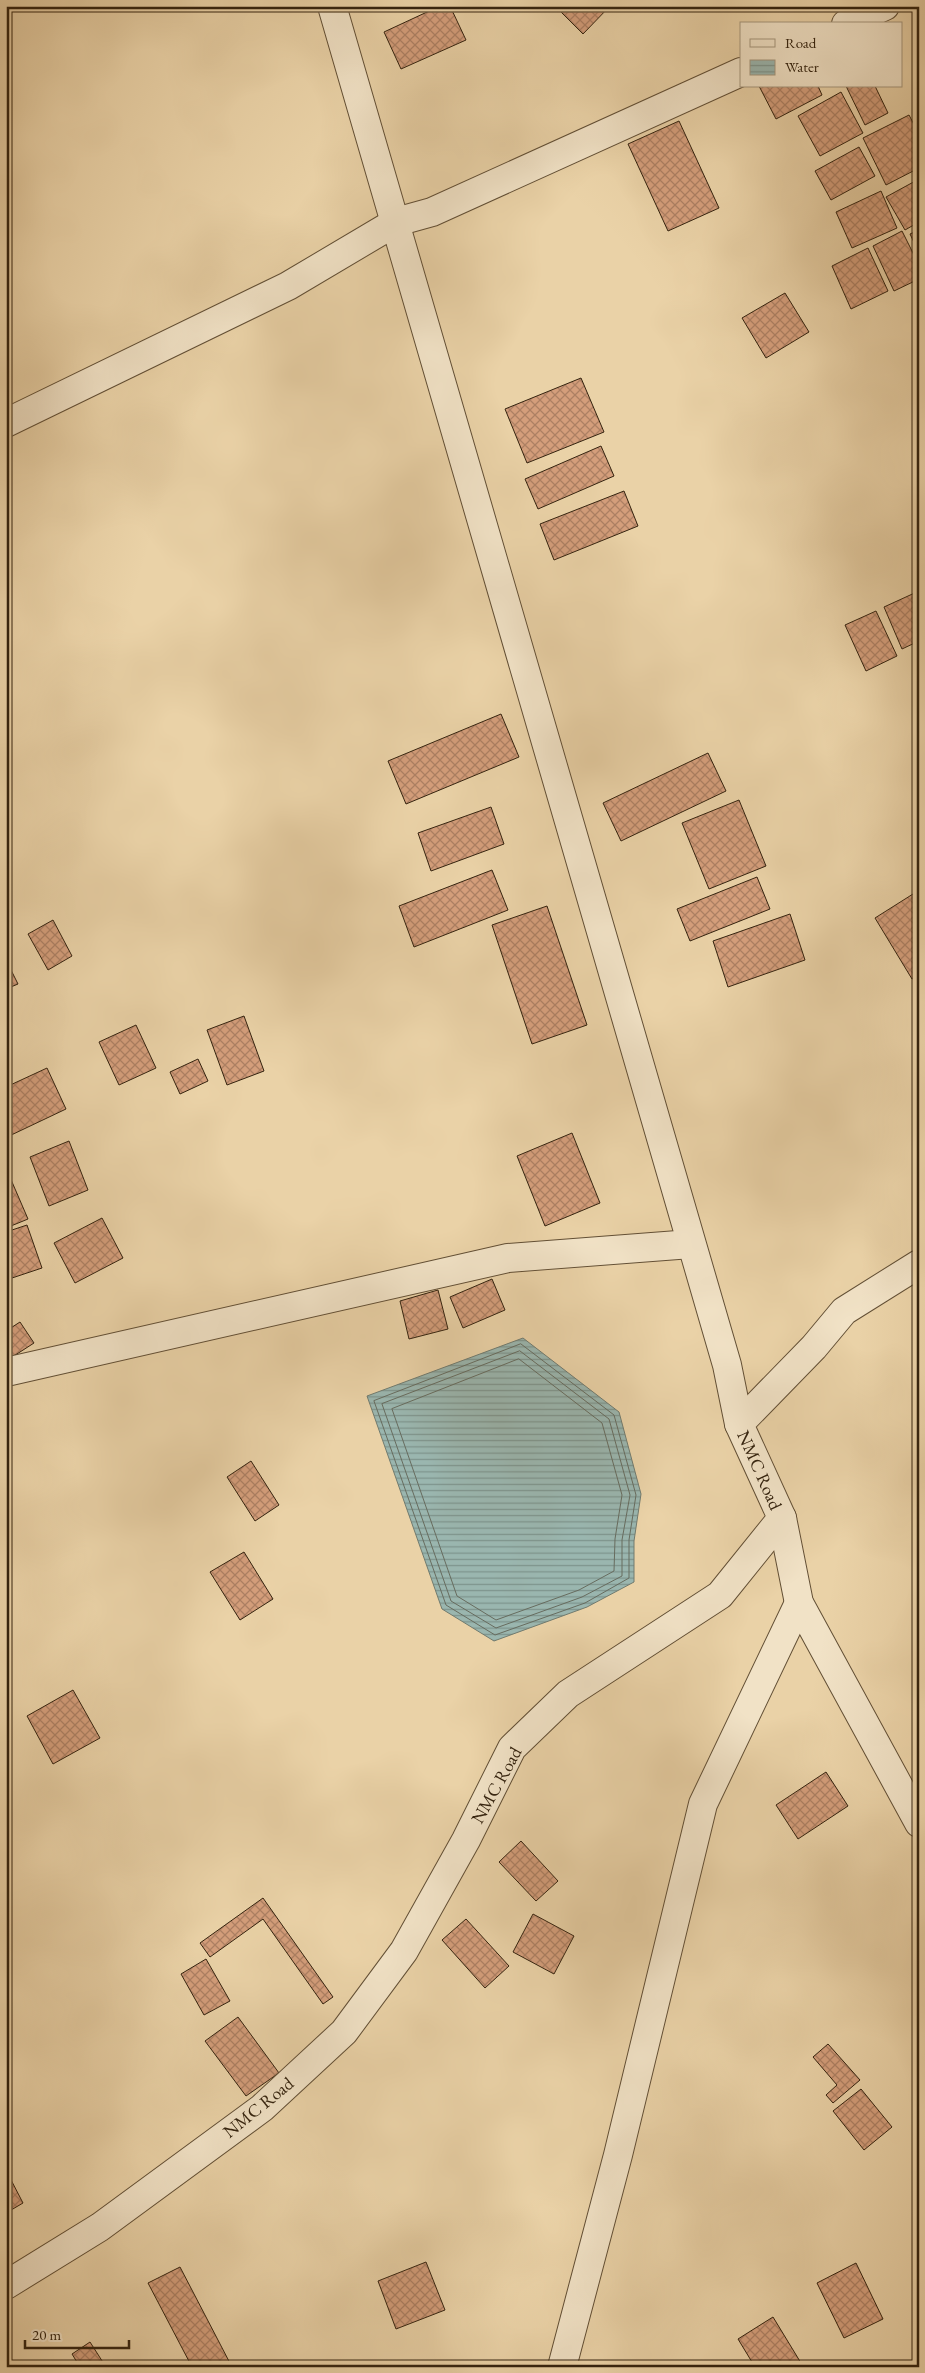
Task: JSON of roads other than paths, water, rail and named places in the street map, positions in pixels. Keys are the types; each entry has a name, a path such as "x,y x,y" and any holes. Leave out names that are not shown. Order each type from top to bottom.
{"street":[{"path":"332,6 727,1365 739,1424"},
{"path":"850,22 885,6"},
{"path":"6,423 288,286 396,222 432,212 740,72"},
{"path":"6,1372 508,1258 692,1244"},
{"name":"NMC Road","path":"6,2285 100,2227 262,2108 344,2032 404,1951 466,1840 512,1748 568,1694 720,1595 782,1518 739,1424 814,1347 844,1311 919,1264"},
{"path":"782,1518 798,1603 910,1787 919,1823"},
{"path":"562,2367 618,2155 704,1804 798,1603"}],"water":[{"path":"523,1338 619,1412 641,1494 634,1541 634,1582 587,1607 494,1641 442,1609 367,1396"}]}
